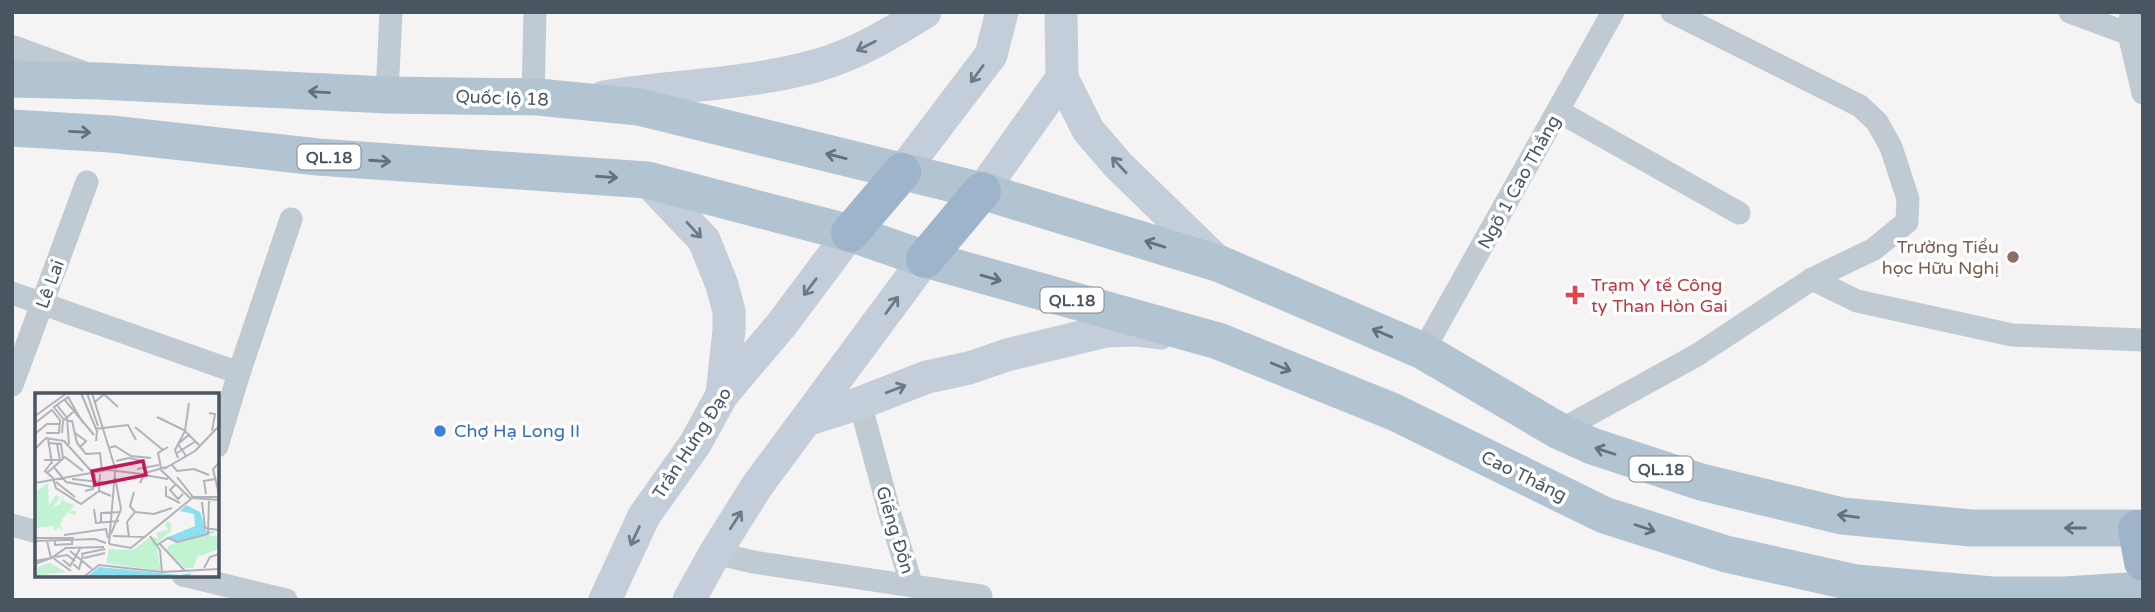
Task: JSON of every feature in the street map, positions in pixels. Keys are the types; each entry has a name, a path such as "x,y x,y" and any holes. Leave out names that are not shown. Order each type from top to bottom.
{"highway":[{"path":"850,233 902,172"},
{"path":"925,259 982,191"}],"main road":[{"path":"580,101 677,86 738,81 814,66 855,52 891,34 925,12"},
{"path":"902,172 991,55 1002,12"},
{"path":"1061,12 1062,78 1088,130 1118,165 1220,264"},
{"path":"982,191 1062,78"},
{"name":"Quốc lộ 18","path":"12,79 387,95 533,97 639,107 982,191"},
{"name":"QL.18","path":"12,128 111,134 318,156 647,180 850,233 925,259"},
{"path":"647,180 704,240 723,285 729,311 729,330 722,395"},
{"name":"QL.18","path":"982,191 1220,264 1423,351 1559,431 1592,446 1701,482 1842,516 2141,540"},
{"name":"Trần Hưng Đạo","path":"605,600 644,516 695,444 722,395 782,324 850,233"},
{"path":"689,600 758,486 925,259"},
{"name":"Cao Thắng","path":"925,259 1218,341 1394,412 1604,515 1854,592 2069,598 2143,590"},
{"path":"809,419 927,377 1106,331 1136,330 1218,341"}],"street":[{"path":"387,95 391,12"},
{"path":"533,97 535,12"},
{"name":"Ngõ 1 Cao Thắng","path":"1423,351 1613,12"},
{"path":"1559,431 1697,355 1812,279 1874,249 1907,222 1908,199 1891,147 1877,122 1860,106 1672,12"},
{"path":"2070,12 2130,23 2142,86"},
{"path":"12,49 99,81"},
{"path":"1558,111 1739,214"},
{"name":"Lê Lai","path":"12,385 87,182"},
{"path":"219,439 291,219"},
{"path":"1812,279 1857,301 2012,335 2143,340"},
{"path":"12,293 239,373"},
{"name":"Giếng Đồn","path":"860,403 912,586 981,596 981,600"},
{"path":"12,525 35,531"},
{"path":"715,553 753,562 912,586"},
{"path":"189,582 286,600"}],"place":[{"name":"Trường Tiểu học Hữu Nghị","path":"2013,257"},
{"name":"Trạm Y tế Công ty Than Hòn Gai","path":"1575,295"},
{"name":"Chợ Hạ Long II","path":"440,431"}]}
